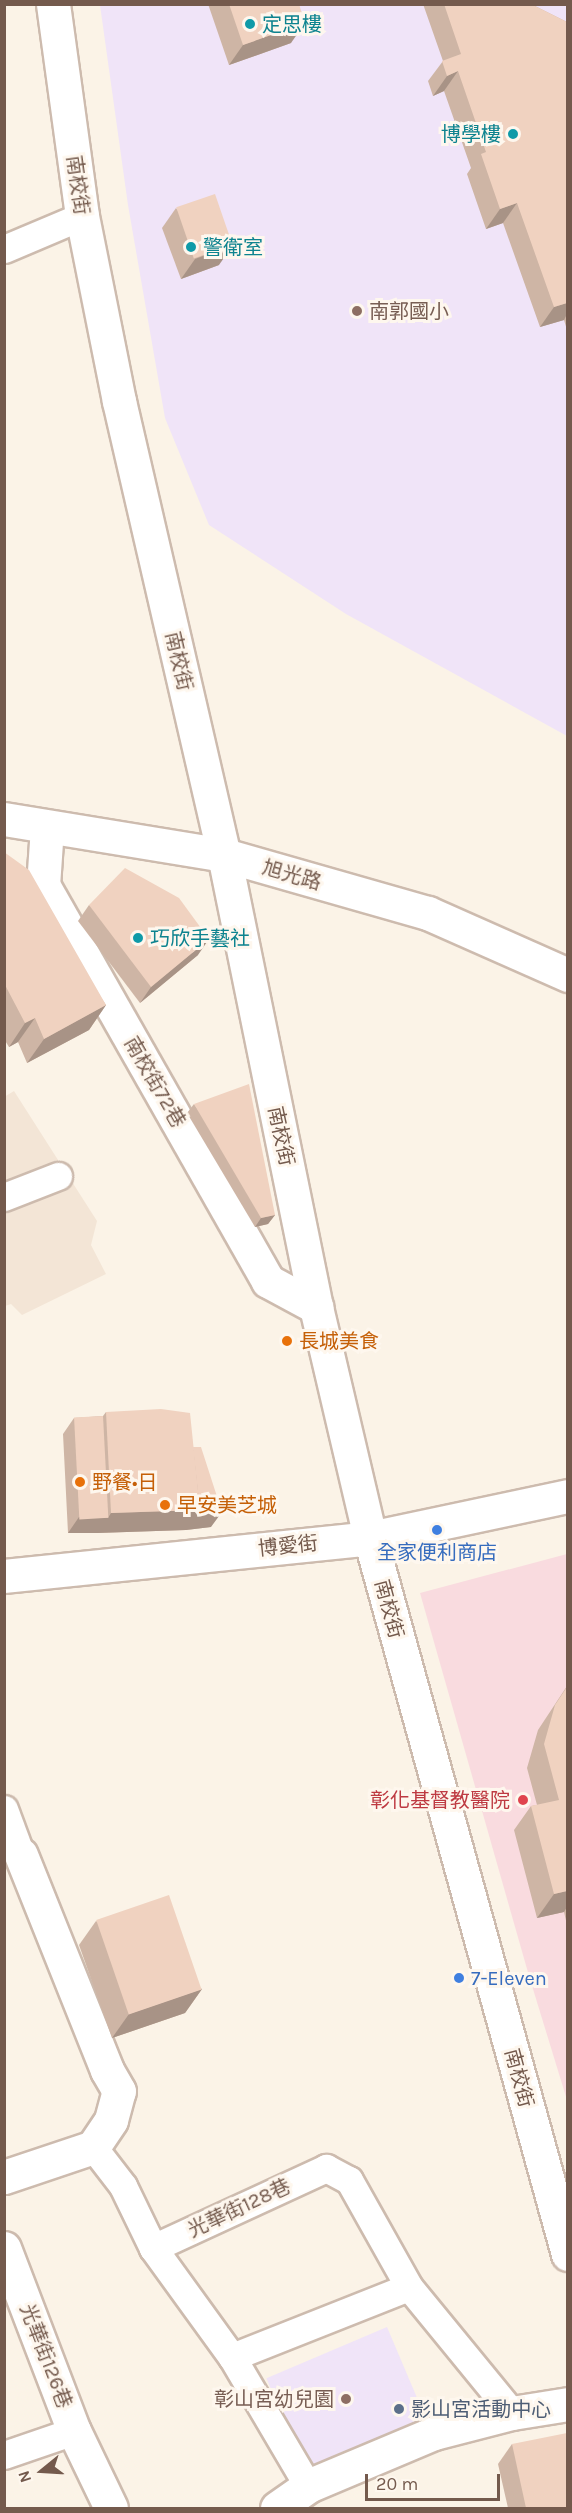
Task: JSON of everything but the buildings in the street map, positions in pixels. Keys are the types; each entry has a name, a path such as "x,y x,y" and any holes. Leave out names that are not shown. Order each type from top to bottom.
{"street":[{"name":"南校街","path":"53,4 82,216 119,401 224,855 316,1307 370,1538 567,2254"},
{"name":"旭光路","path":"4,819 224,855 428,913 567,975"},
{"name":"南校街72巷","path":"47,827 44,885 55,906 268,1281 316,1307"},
{"name":"博愛街","path":"4,1576 370,1538 567,1496"},
{"path":"4,2176 93,2147 111,2120 119,2091 106,2070 21,1855"},
{"name":"光華街126巷","path":"4,2248 74,2431 111,2508"},
{"path":"277,2508 308,2486 434,2433 557,2400"}],"lane":[{"path":"4,249 82,216"},
{"path":"4,1197 58,1176"},
{"path":"4,1809 21,1855"},
{"path":"93,2147 123,2186 153,2248 232,2357 308,2486"},
{"name":"光華街128巷","path":"153,2248 326,2168 349,2180 409,2287"},
{"path":"232,2357 409,2287 512,2413"},
{"name":"光華街126巷","path":"4,2455 74,2431"}],"shaded area":[{"name":"南郭國小","path":"100,5 567,5 567,736 346,614 209,525 165,418 128,205"},
{"path":"14,1091 97,1221 91,1245 106,1274 22,1315 11,1304 5,1306 4,1097"},
{"name":"彰化基督教醫院","path":"567,1554 567,2100 529,1976 420,1593"},
{"name":"彰山宮幼兒園","path":"387,2327 426,2420 306,2471 266,2378"}],"place":[{"name":"定思樓","path":"250,24"},
{"name":"博學樓","path":"513,134"},
{"name":"警衛室","path":"191,247"},
{"name":"南郭國小","path":"357,311"},
{"name":"巧欣手藝社","path":"138,938"},
{"name":"長城美食","path":"287,1341"},
{"name":"野餐•日","path":"80,1482"},
{"name":"早安美芝城","path":"165,1505"},
{"name":"全家便利商店","path":"437,1530"},
{"name":"彰化基督教醫院","path":"523,1800"},
{"name":"7-Eleven","path":"459,1978"},
{"name":"彰山宮幼兒園","path":"346,2399"},
{"name":"影山宮活動中心","path":"399,2409"}]}
